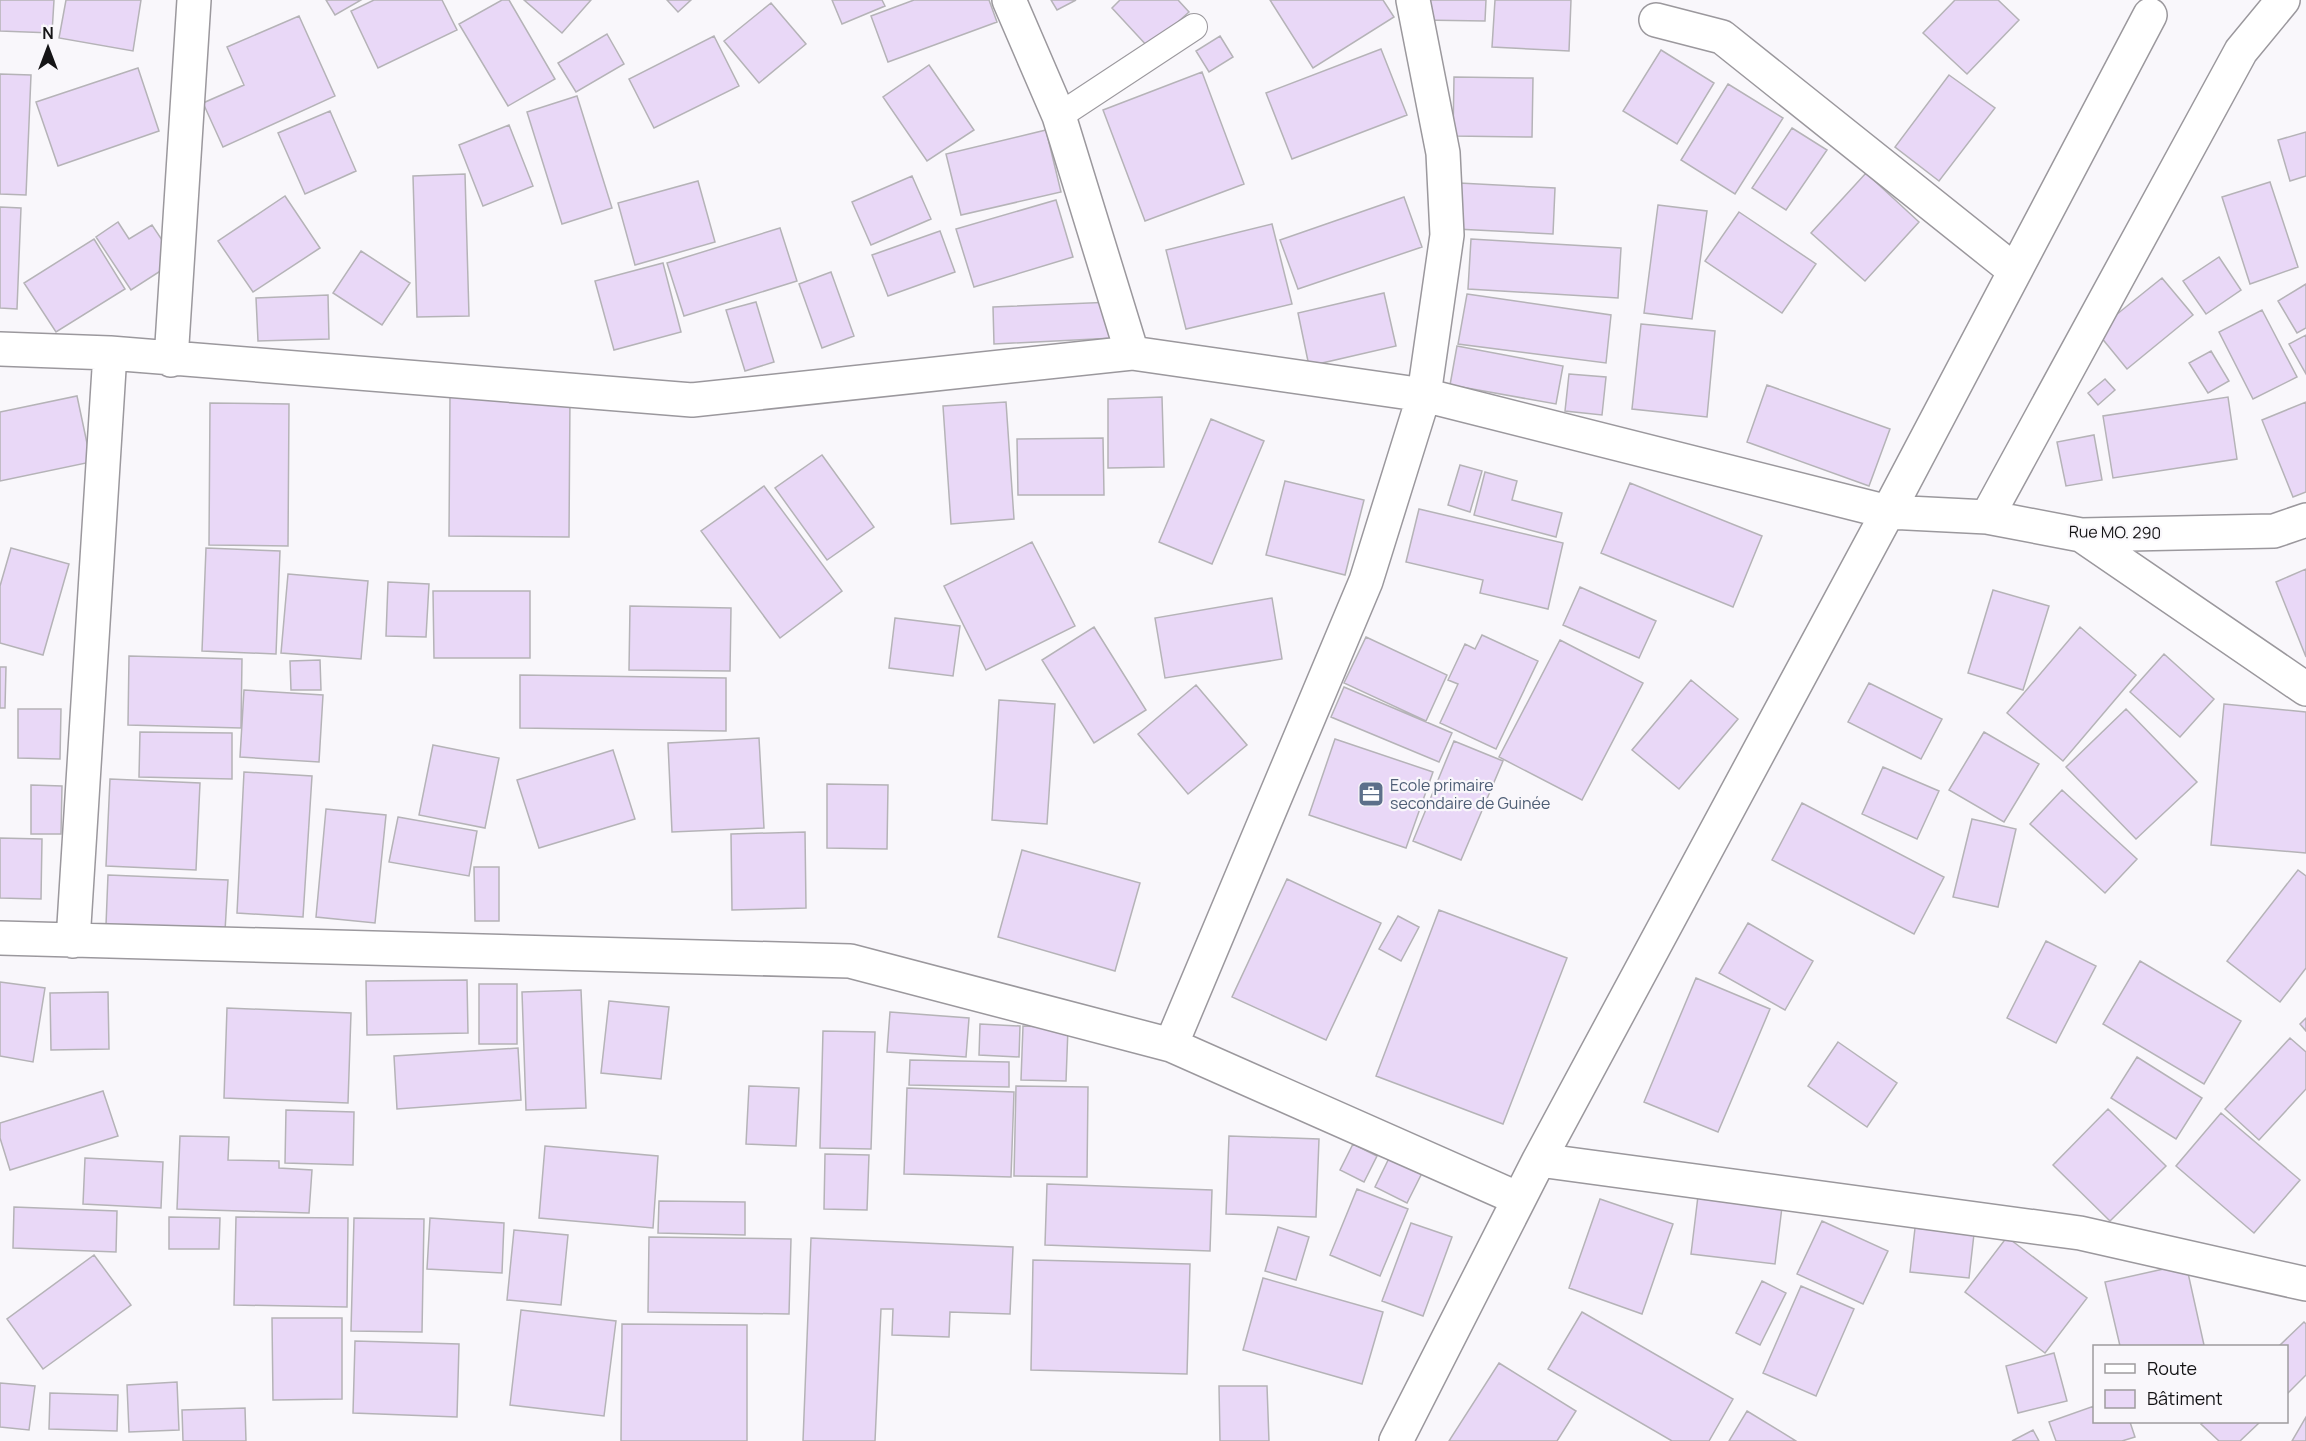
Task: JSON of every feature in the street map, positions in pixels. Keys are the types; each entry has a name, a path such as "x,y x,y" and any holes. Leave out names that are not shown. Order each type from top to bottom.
{"street":[{"path":"171,360 194,0"},
{"path":"1009,0 1059,116 1132,353"},
{"path":"1171,1045 1366,581 1424,395 1448,235 1443,153 1413,0"},
{"path":"1987,517 2241,51 2283,0"},
{"path":"1396,1441 1539,1160 1888,512 2154,7"},
{"path":"1656,20 1722,37 2015,271"},
{"name":"Rue MO. 290","path":"0,349 110,354 692,400 1132,353 1424,395 1888,512 1987,517 2081,535 2274,531 2306,520"},
{"path":"73,941 110,354"},
{"path":"2081,535 2306,689"},
{"path":"0,938 850,961 1171,1045 1519,1199"},
{"path":"1539,1160 2080,1233 2306,1284"}],"lane":[{"path":"1059,116 1194,27"}],"building":[{"path":"0,0 54,0 52,33 0,31"},
{"path":"66,0 141,0 133,51 59,38"},
{"path":"326,0 361,0 335,15"},
{"path":"374,0 442,0 457,30 378,68 351,11"},
{"path":"502,0 509,0 555,79 508,106 459,24"},
{"path":"524,0 591,0 562,33"},
{"path":"667,0 691,0 678,12"},
{"path":"832,0 882,0 885,6 842,24"},
{"path":"914,0 989,0 997,22 888,62 871,16"},
{"path":"1051,0 1076,0 1057,10"},
{"path":"1120,0 1178,0 1189,12 1149,48 1112,8"},
{"path":"1270,0 1383,0 1394,17 1313,68"},
{"path":"1421,0 1486,0 1485,21 1421,20"},
{"path":"1495,0 1571,0 1569,51 1492,47"},
{"path":"1955,0 1998,0 2019,20 1967,74 1923,33"},
{"path":"771,3 806,44 759,83 724,41"},
{"path":"299,16 335,96 223,147 203,103 244,85 227,47"},
{"path":"607,34 624,64 576,92 558,63"},
{"path":"714,36 739,86 654,128 629,79"},
{"path":"1220,36 1233,57 1209,72 1196,51"},
{"path":"1381,49 1407,115 1292,159 1266,93"},
{"path":"1661,50 1714,83 1677,144 1623,111"},
{"path":"929,65 974,130 927,161 883,97"},
{"path":"138,68 159,131 58,166 36,102"},
{"path":"1202,72 1244,184 1145,221 1103,110"},
{"path":"0,74 31,75 26,195 0,194"},
{"path":"1949,75 1995,108 1939,181 1895,147"},
{"path":"1454,77 1533,78 1532,137 1453,136"},
{"path":"1728,84 1783,118 1735,194 1681,160"},
{"path":"577,96 612,208 562,224 527,112"},
{"path":"330,111 356,171 305,194 278,133"},
{"path":"509,125 533,186 483,206 459,145"},
{"path":"1792,128 1827,150 1786,210 1752,188"},
{"path":"1046,130 1061,192 961,215 946,154"},
{"path":"2306,132 2306,176 2290,181 2278,140"},
{"path":"1866,173 1919,222 1865,281 1811,233"},
{"path":"465,174 469,316 417,317 413,176"},
{"path":"912,176 931,219 871,245 852,202"},
{"path":"698,181 715,242 635,265 618,203"},
{"path":"2270,182 2298,267 2250,284 2222,197"},
{"path":"1459,183 1555,188 1553,234 1456,229"},
{"path":"285,196 320,248 253,292 218,241"},
{"path":"1404,197 1422,247 1298,289 1280,240"},
{"path":"1056,200 1073,257 974,287 956,229"},
{"path":"1658,205 1707,211 1692,319 1644,313"},
{"path":"0,207 21,208 17,309 0,308"},
{"path":"1739,212 1816,264 1782,313 1705,261"},
{"path":"118,222 129,239 152,225 176,261 131,290 96,237"},
{"path":"1272,224 1292,304 1186,329 1166,250"},
{"path":"780,228 797,281 684,316 667,263"},
{"path":"940,231 955,272 888,296 872,255"},
{"path":"94,239 125,289 56,332 24,283"},
{"path":"1471,239 1621,248 1618,298 1468,289"},
{"path":"361,251 410,283 382,325 333,293"},
{"path":"2219,257 2241,290 2206,314 2183,281"},
{"path":"663,263 681,332 614,350 595,281"},
{"path":"831,272 854,336 822,348 799,284"},
{"path":"2162,278 2193,315 2127,369 2096,331"},
{"path":"2306,284 2306,328 2297,333 2278,301"},
{"path":"1384,293 1396,346 1309,366 1298,313"},
{"path":"1467,294 1611,315 1606,363 1458,344"},
{"path":"328,295 329,339 258,341 256,298"},
{"path":"756,302 774,362 745,371 726,310"},
{"path":"1113,302 1114,338 994,344 993,307"},
{"path":"2262,310 2297,377 2253,399 2219,332"},
{"path":"1641,324 1715,331 1707,417 1632,409"},
{"path":"2306,335 2306,374 2289,344"},
{"path":"1457,346 1563,366 1556,404 1450,385"},
{"path":"2211,351 2229,381 2208,393 2189,363"},
{"path":"1569,374 1606,377 1602,415 1565,411"},
{"path":"2105,379 2115,390 2098,405 2088,393"},
{"path":"1767,385 1890,429 1869,486 1747,442"},
{"path":"77,396 91,462 0,481 0,412"},
{"path":"450,396 570,397 569,537 449,536"},
{"path":"1162,397 1164,467 1108,468 1108,399"},
{"path":"2228,397 2237,459 2113,478 2103,416"},
{"path":"1006,402 1014,519 951,524 943,406"},
{"path":"2306,402 2306,492 2293,497 2262,420"},
{"path":"210,403 289,404 288,546 209,545"},
{"path":"1211,419 1264,441 1212,564 1159,542"},
{"path":"2094,435 2102,480 2066,486 2057,442"},
{"path":"1103,438 1104,495 1018,495 1017,439"},
{"path":"822,455 874,527 827,560 775,488"},
{"path":"1460,465 1482,471 1470,512 1448,505"},
{"path":"1485,472 1517,481 1512,500 1562,513 1556,537 1474,515"},
{"path":"1285,481 1364,500 1345,575 1266,555"},
{"path":"1630,483 1762,536 1733,607 1601,553"},
{"path":"764,486 842,591 780,638 701,531"},
{"path":"1419,509 1563,543 1548,609 1480,593 1483,580 1406,562"},
{"path":"1032,542 1075,626 986,670 944,586"},
{"path":"11,548 69,564 43,655 0,643 0,586"},
{"path":"206,548 280,551 276,654 202,651"},
{"path":"2306,569 2306,657 2276,582"},
{"path":"288,574 368,581 361,659 281,653"},
{"path":"388,582 429,584 426,637 386,636"},
{"path":"1580,587 1656,621 1639,658 1563,625"},
{"path":"1993,590 2049,606 2023,690 1968,673"},
{"path":"433,591 530,591 530,658 434,658"},
{"path":"1272,598 1282,659 1165,678 1155,618"},
{"path":"630,606 731,608 730,671 629,670"},
{"path":"895,618 960,626 953,676 889,668"},
{"path":"1094,627 1146,710 1094,743 1042,660"},
{"path":"2080,627 2136,675 2063,761 2007,713"},
{"path":"1482,635 1538,661 1496,749 1440,723 1458,684 1448,680 1465,644 1475,649"},
{"path":"1366,637 1447,675 1426,721 1344,683"},
{"path":"1560,640 1643,683 1582,800 1499,757"},
{"path":"2164,654 2214,699 2180,737 2130,692"},
{"path":"129,656 242,659 241,728 128,725"},
{"path":"320,660 321,690 291,690 290,661"},
{"path":"0,667 6,667 5,708 0,708"},
{"path":"520,675 726,678 726,731 520,728"},
{"path":"1691,680 1738,719 1679,789 1632,750"},
{"path":"1869,683 1942,719 1921,759 1848,722"},
{"path":"1196,685 1247,745 1188,794 1138,734"},
{"path":"1344,687 1452,733 1439,762 1331,717"},
{"path":"244,690 323,695 319,762 240,757"},
{"path":"999,700 1055,704 1047,824 992,820"},
{"path":"2224,704 2306,712 2306,853 2211,845"},
{"path":"18,709 61,709 60,759 18,758"},
{"path":"2126,709 2197,782 2136,839 2066,767"},
{"path":"140,732 232,733 232,779 139,777"},
{"path":"1984,732 2039,764 2004,822 1949,790"},
{"path":"759,738 764,828 672,832 668,743"},
{"name":"Ecole primaire secondaire de Guinée","path":"1335,739 1433,772 1406,848 1309,815"},
{"path":"1454,741 1503,761 1461,860 1413,841"},
{"path":"433,745 499,758 485,828 419,815"},
{"path":"613,750 635,819 539,848 517,780"},
{"path":"1883,767 1939,791 1917,839 1862,814"},
{"path":"244,772 312,776 303,917 237,913"},
{"path":"110,779 200,783 196,870 106,866"},
{"path":"827,784 888,785 887,849 827,848"},
{"path":"31,785 62,786 61,834 31,834"},
{"path":"2062,790 2137,859 2105,893 2030,824"},
{"path":"1802,803 1944,877 1914,934 1772,860"},
{"path":"326,809 386,815 375,923 316,917"},
{"path":"398,817 477,831 469,876 389,862"},
{"path":"1972,819 2016,829 1998,907 1953,897"},
{"path":"805,832 806,908 732,910 731,834"},
{"path":"0,838 42,839 41,899 0,898"},
{"path":"1022,850 1140,883 1115,971 998,937"},
{"path":"474,867 499,867 499,921 475,921"},
{"path":"2298,870 2306,876 2306,968 2280,1002 2227,961"},
{"path":"108,875 228,880 225,931 106,925"},
{"path":"1287,879 1381,923 1326,1040 1232,997"},
{"path":"1439,910 1567,958 1503,1124 1376,1076"},
{"path":"1398,916 1419,927 1401,961 1379,949"},
{"path":"1748,923 1813,961 1785,1010 1719,973"},
{"path":"2046,941 2096,966 2056,1043 2007,1018"},
{"path":"2140,961 2241,1021 2204,1084 2103,1024"},
{"path":"1696,978 1770,1009 1718,1132 1644,1102"},
{"path":"467,980 468,1033 367,1035 366,981"},
{"path":"0,982 45,988 33,1062 0,1056"},
{"path":"479,984 517,984 517,1044 479,1044"},
{"path":"581,990 586,1108 526,1110 522,992"},
{"path":"108,992 109,1049 51,1050 50,993"},
{"path":"609,1001 669,1007 661,1079 601,1073"},
{"path":"227,1008 351,1013 348,1103 224,1098"},
{"path":"890,1012 969,1018 966,1057 887,1052"},
{"path":"2306,1018 2306,1031 2300,1024"},
{"path":"980,1024 1020,1026 1019,1057 979,1055"},
{"path":"1023,1026 1068,1028 1066,1081 1021,1080"},
{"path":"823,1031 875,1032 871,1149 820,1148"},
{"path":"2290,1038 2306,1052 2306,1089 2259,1140 2225,1109"},
{"path":"1838,1042 1897,1083 1867,1127 1808,1086"},
{"path":"518,1048 521,1100 397,1109 394,1056"},
{"path":"2137,1057 2202,1098 2176,1139 2111,1098"},
{"path":"910,1060 1009,1062 1009,1087 909,1085"},
{"path":"749,1086 799,1088 796,1146 746,1144"},
{"path":"1016,1086 1088,1087 1087,1177 1014,1176"},
{"path":"907,1088 1014,1092 1011,1177 904,1174"},
{"path":"103,1091 118,1136 10,1170 0,1138 0,1123"},
{"path":"2108,1109 2166,1166 2110,1221 2053,1165"},
{"path":"286,1110 354,1112 353,1165 285,1163"},
{"path":"2221,1113 2300,1180 2254,1233 2176,1166"},
{"path":"180,1136 229,1137 228,1160 279,1161 279,1168 312,1170 309,1213 177,1209"},
{"path":"1229,1136 1319,1139 1316,1217 1226,1214"},
{"path":"1353,1144 1377,1156 1364,1182 1340,1170"},
{"path":"545,1146 658,1156 653,1228 539,1218"},
{"path":"1394,1148 1426,1165 1407,1203 1375,1187"},
{"path":"825,1154 869,1155 867,1210 824,1209"},
{"path":"85,1158 163,1162 161,1208 83,1204"},
{"path":"1047,1184 1212,1190 1210,1251 1045,1245"},
{"path":"1357,1189 1408,1209 1380,1276 1330,1255"},
{"path":"1698,1196 1782,1207 1775,1264 1691,1254"},
{"path":"1600,1199 1673,1224 1642,1314 1569,1288"},
{"path":"659,1201 745,1202 745,1235 658,1233"},
{"path":"14,1207 117,1211 116,1252 13,1248"},
{"path":"169,1217 220,1218 219,1249 169,1249"},
{"path":"236,1217 348,1218 347,1307 234,1305"},
{"path":"354,1218 424,1219 422,1332 351,1331"},
{"path":"430,1218 504,1223 502,1273 427,1269"},
{"path":"1822,1221 1888,1251 1863,1304 1797,1274"},
{"path":"1411,1223 1452,1237 1423,1316 1382,1301"},
{"path":"1278,1227 1309,1237 1296,1280 1265,1271"},
{"path":"1915,1228 1974,1234 1969,1278 1910,1272"},
{"path":"514,1230 568,1235 561,1305 507,1300"},
{"path":"649,1237 791,1239 789,1314 648,1312"},
{"path":"2007,1237 2087,1298 2045,1353 1965,1292"},
{"path":"811,1238 1013,1247 1010,1314 950,1312 949,1337 892,1335 893,1309 881,1309 875,1441 803,1441"},
{"path":"94,1255 131,1305 43,1369 7,1319"},
{"path":"1033,1260 1190,1264 1187,1374 1031,1370"},
{"path":"2186,1264 2204,1345 2120,1345 2105,1282"},
{"path":"1263,1278 1383,1312 1362,1384 1243,1350"},
{"path":"1762,1281 1786,1293 1760,1345 1736,1333"},
{"path":"1801,1286 1854,1309 1816,1396 1763,1373"},
{"path":"521,1310 616,1321 604,1416 510,1405"},
{"path":"1582,1312 1733,1399 1709,1441 1672,1441 1548,1369"},
{"path":"272,1318 342,1318 342,1399 273,1400"},
{"path":"2304,1322 2306,1324 2306,1375 2288,1393 2288,1345 2280,1345"},
{"path":"622,1324 747,1325 747,1441 621,1441"},
{"path":"355,1341 459,1344 457,1417 353,1413"},
{"path":"2054,1353 2067,1401 2018,1413 2006,1366"},
{"path":"1499,1363 1576,1411 1557,1441 1449,1441"},
{"path":"177,1382 179,1430 129,1432 127,1385"},
{"path":"0,1383 35,1386 29,1430 0,1427"},
{"path":"1219,1386 1267,1386 1269,1441 1220,1441"},
{"path":"50,1393 118,1395 117,1431 49,1429"},
{"path":"2093,1406 2093,1423 2130,1423 2135,1437 2122,1441 2056,1441 2049,1422"},
{"path":"245,1408 246,1441 183,1441 182,1410"},
{"path":"1747,1411 1796,1441 1729,1441"},
{"path":"2306,1417 2306,1441 2292,1441"},
{"path":"2259,1423 2240,1441 2219,1441 2201,1424"},
{"path":"2033,1430 2039,1441 2012,1441"}],"place":[{"name":"Ecole primaire secondaire de Guinée","path":"1371,794"}]}
